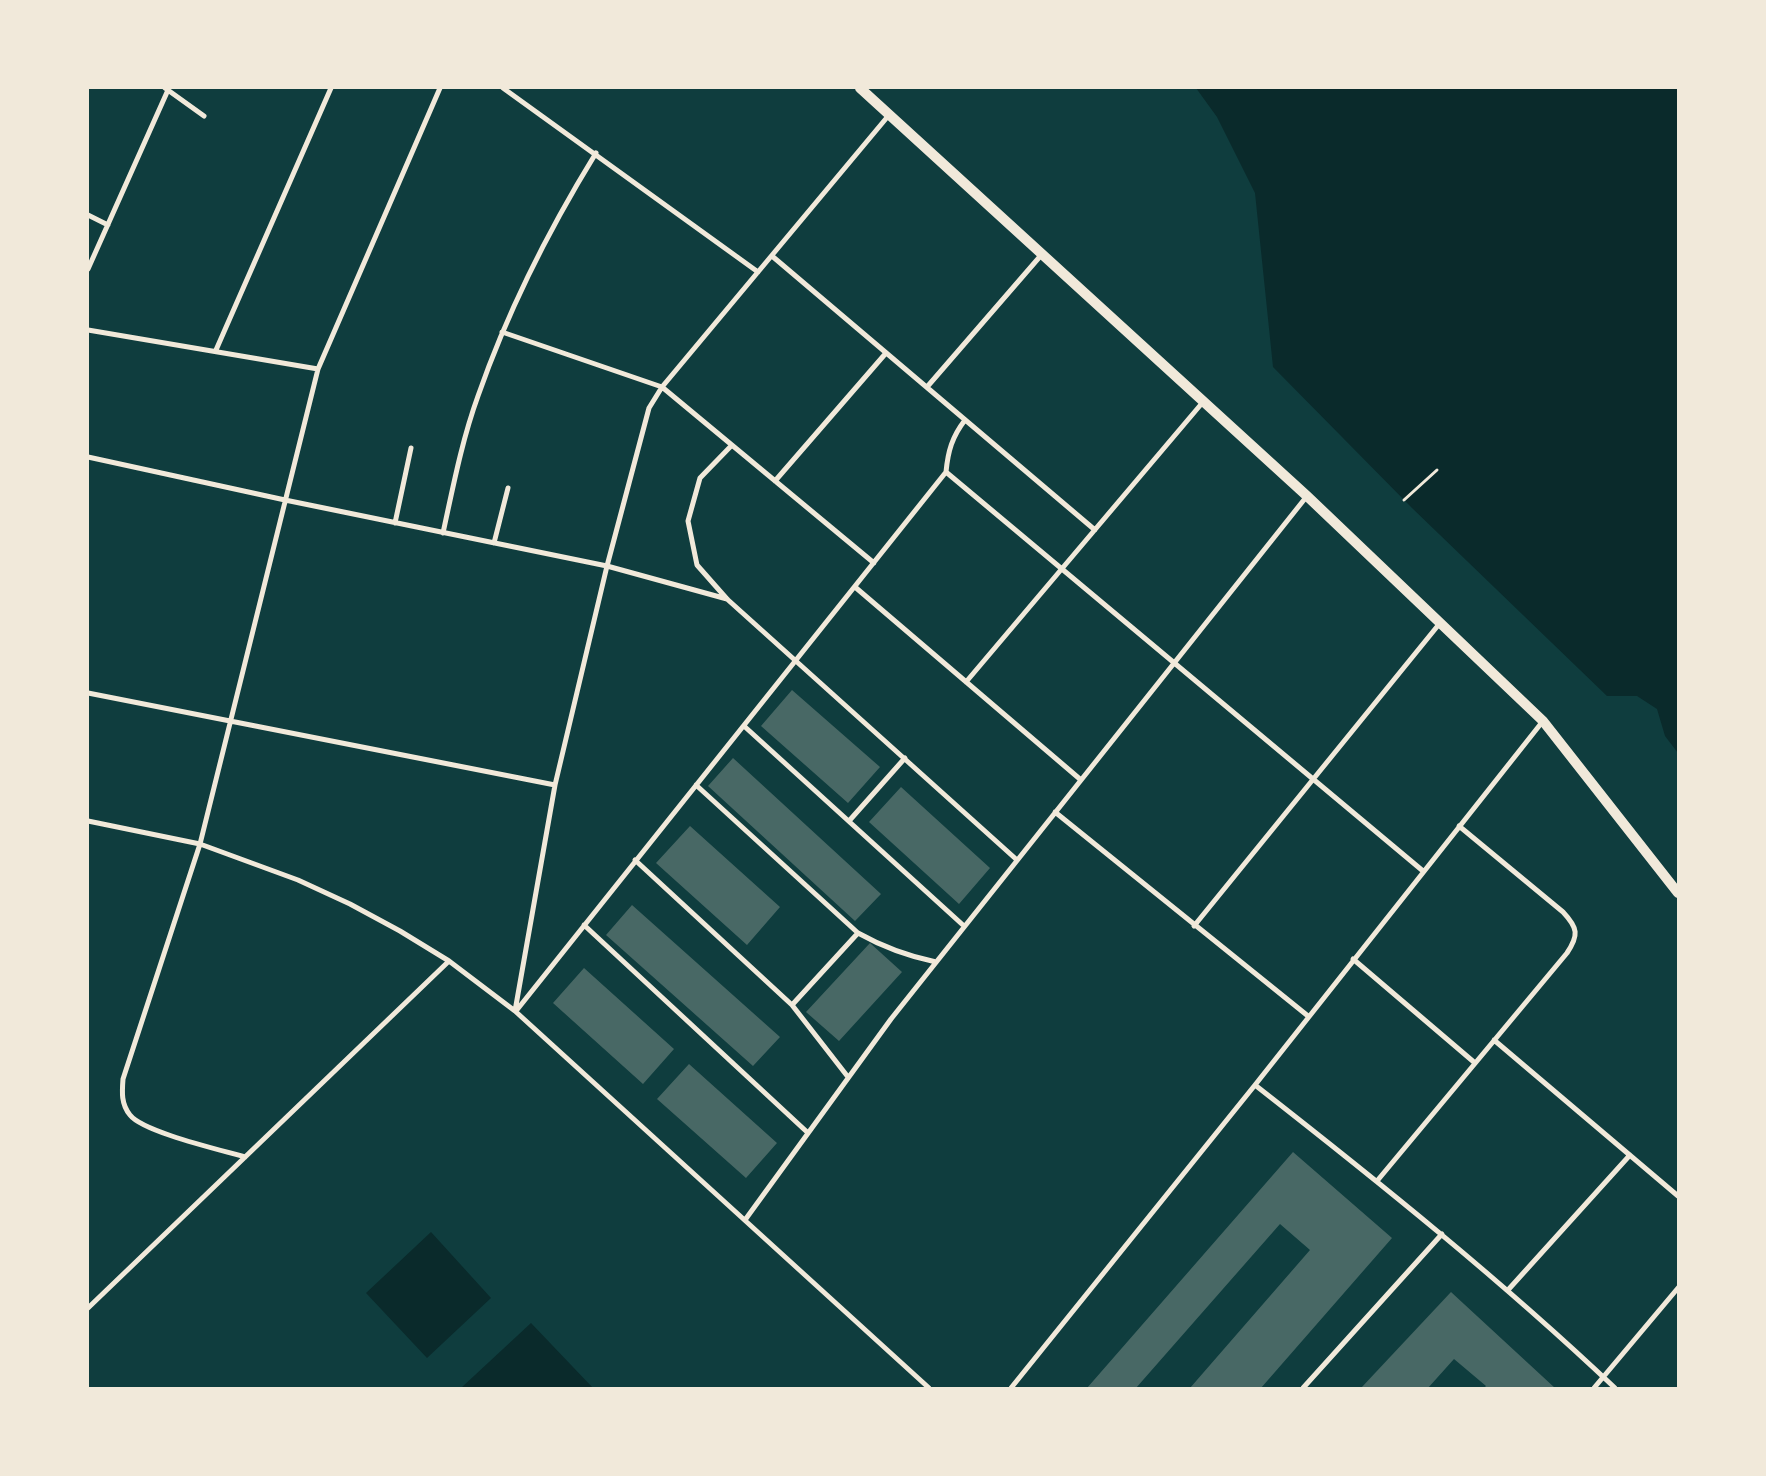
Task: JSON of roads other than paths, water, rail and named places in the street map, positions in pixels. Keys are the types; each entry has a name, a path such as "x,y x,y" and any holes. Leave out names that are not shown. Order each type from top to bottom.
{"main road":[{"path":"860,88 1043,253 1307,496 1543,721 1678,893"}],"street":[{"path":"216,350 331,88"},
{"path":"244,1157 146,1127 130,1116 121,1098 123,1079 200,844 318,369 440,88"},
{"path":"503,88 596,153 758,272"},
{"path":"88,269 167,89 204,116"},
{"path":"515,1011 555,785 607,566 649,408 662,387 889,114"},
{"path":"443,533 458,464 477,397 502,332 529,270 561,211 596,153"},
{"path":"88,215 108,224"},
{"path":"927,388 1043,253"},
{"path":"772,256 1095,530"},
{"path":"88,330 216,350 318,369"},
{"path":"502,332 662,387 874,563"},
{"path":"775,481 886,353"},
{"path":"966,682 1204,401"},
{"path":"515,1011 946,472 948,453 954,434 965,420"},
{"path":"732,445 700,478 688,521 697,565 726,599 1017,860"},
{"path":"395,523 411,448"},
{"path":"88,457 285,500 607,566 726,599"},
{"path":"946,472 1423,871"},
{"path":"494,543 508,488"},
{"path":"744,1220 807,1132 936,962 1307,496"},
{"path":"854,587 1081,780"},
{"path":"1194,926 1440,622"},
{"path":"88,693 230,719 555,785"},
{"path":"1011,1388 1255,1085 1543,721"},
{"path":"744,726 964,926"},
{"path":"849,821 905,758"},
{"path":"696,785 858,933 882,946 908,956 936,962"},
{"path":"1055,812 1308,1016"},
{"path":"88,821 200,844 298,880 350,904 400,931 449,961 515,1011 929,1388"},
{"path":"1377,1181 1576,940 1574,924 1459,826"},
{"path":"635,860 792,1005 848,1077"},
{"path":"584,925 807,1132"},
{"path":"792,1005 858,933"},
{"path":"1353,960 1475,1063"},
{"path":"88,1308 449,961"},
{"path":"1494,1040 1678,1196"},
{"path":"1255,1085 1442,1234 1508,1290 1615,1388"},
{"path":"1508,1290 1630,1154"},
{"path":"1303,1388 1442,1234"},
{"path":"1594,1388 1678,1288"}],"water":[{"path":"1196,88 1678,88 1678,753 1665,736 1657,709 1637,696 1607,696 1412,508 1273,367 1255,193 1217,117"},
{"path":"431,1232 491,1298 427,1358 366,1293"},
{"path":"531,1323 593,1388 461,1388"}]}
